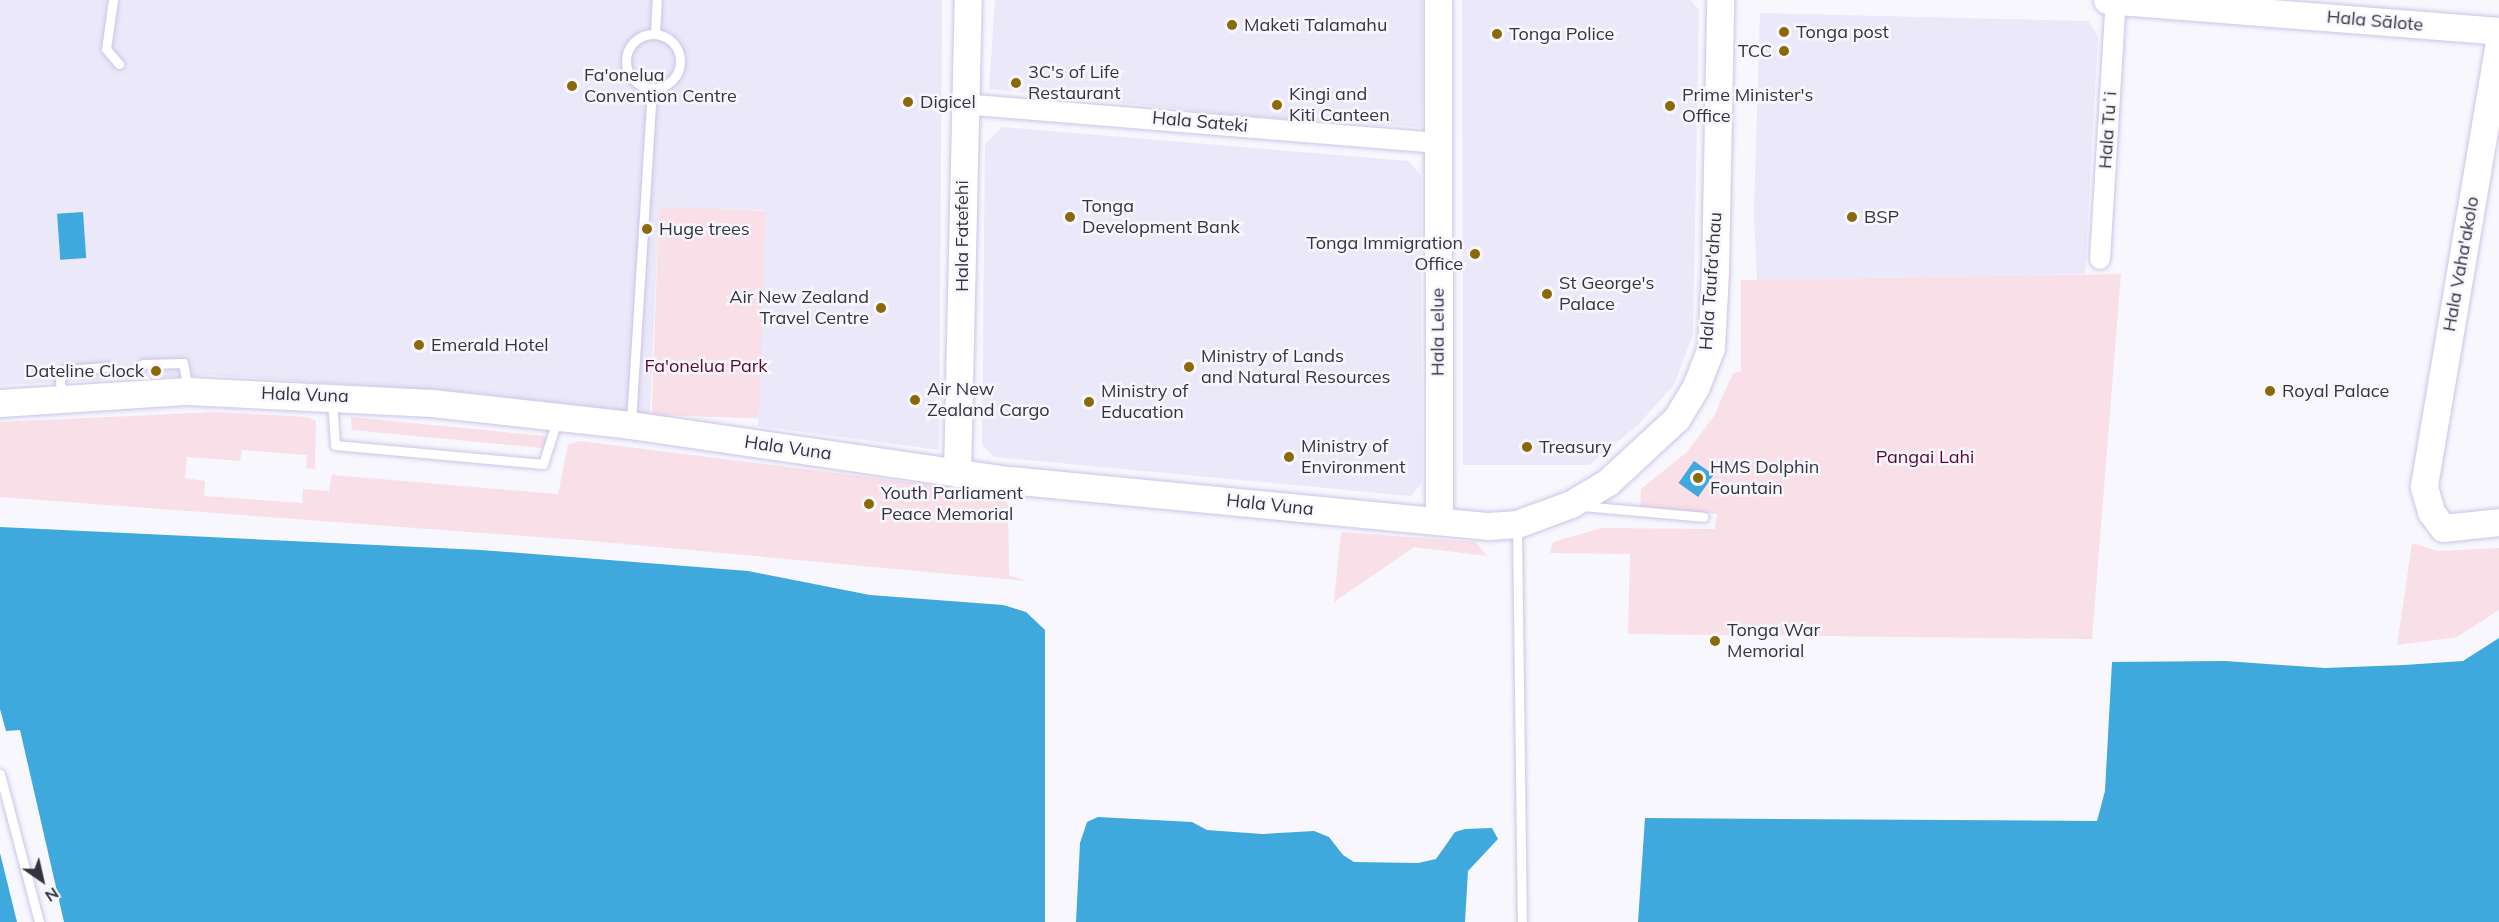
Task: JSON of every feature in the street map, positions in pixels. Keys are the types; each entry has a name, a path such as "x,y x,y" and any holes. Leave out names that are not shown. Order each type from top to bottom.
{"main road":[{"name":"Hala Fatefehi","path":"957,473 963,104 968,0"},
{"name":"Hala Lelue","path":"1438,0 1439,520"},
{"name":"Hala Taufa'ahau","path":"1571,504 1642,454 1677,418 1696,386 1710,348 1716,272 1720,0"},
{"name":"Hala Sālote","path":"2107,0 2499,31"},
{"name":"Hala Vaha'akolo","path":"2499,42 2424,486 2431,512 2444,528 2499,522"},
{"name":"Hala Vuna","path":"0,403 189,391 332,396 631,425 957,473 1489,526 1517,524 1571,504"}],"street":[{"name":"Hala Tuʻi","path":"2100,259 2116,0"},
{"name":"Hala Sateki","path":"963,104 1437,143"}],"lane":[{"path":"113,0 106,49 119,64"},
{"path":"655,34 657,0"},
{"path":"655,34 675,45 681,62 674,80 652,89 630,77 626,58 636,40 655,34"},
{"path":"631,425 652,89"},
{"path":"142,364 183,363 189,391"},
{"path":"61,398 60,374 65,370 107,367"},
{"path":"332,396 335,445 543,464 558,417"},
{"path":"1571,504 1605,511 1704,517"},
{"path":"1517,524 1522,922"},
{"path":"0,774 39,922"}],"shaded area":[{"path":"0,0 942,0 939,450 758,426 765,210 659,208 650,415 475,393 209,375 0,385"},
{"path":"995,0 1423,0 1422,127 1256,117 989,89"},
{"path":"1462,0 1690,0 1699,10 1693,335 1674,385 1637,426 1589,465 1463,465"},
{"path":"1760,13 2088,21 2098,36 2085,274 1757,280 1754,213"},
{"path":"1002,127 1409,161 1421,176 1422,482 1411,496 994,457 982,444 985,144"}],"green space":[{"name":"Fa'onelua Park","path":"659,207 766,211 759,419 652,415"},
{"name":"Pangai Lahi","path":"2121,274 2092,639 1628,634 1630,554 1550,553 1553,542 1602,528 1715,529 1717,514 1640,507 1641,489 1687,452 1714,416 1733,373 1741,371 1741,280"},
{"path":"217,412 308,417 316,421 315,469 306,468 307,455 242,450 240,461 187,457 185,478 205,481 204,496 302,503 303,489 329,491 332,475 558,494 568,445 580,441 1002,494 1008,504 1009,575 1027,581 592,541 0,497 0,422"},
{"path":"351,417 545,436 548,442 542,448 352,430"},
{"path":"1341,532 1476,542 1487,556 1414,547 1334,602"},
{"path":"2412,543 2438,551 2499,548 2499,610 2457,637 2397,645"}],"water":[{"path":"83,212 86,258 60,260 57,214"},
{"path":"1694,461 1714,475 1698,497 1679,483"},
{"path":"0,527 481,550 748,571 870,595 1003,605 1026,612 1045,630 1045,922 0,922"},
{"path":"2499,638 2499,922 1638,922 1645,818 2097,821 2105,791 2112,662 2225,661 2325,668 2404,665 2463,661"},
{"path":"1098,817 1192,822 1207,830 1262,834 1314,831 1329,837 1343,855 1354,862 1418,863 1436,859 1455,832 1465,829 1492,828 1498,839 1468,871 1465,922 1076,922 1080,843 1087,822"}],"pier":[{"path":"0,709 6,731 20,730 64,922 17,922 0,853"}],"place":[{"name":"Maketi Talamahu","path":"1232,25"},
{"name":"Tonga post","path":"1784,32"},
{"name":"Tonga Police","path":"1497,34"},
{"name":"TCC","path":"1784,51"},
{"name":"3C's of Life Restaurant","path":"1016,83"},
{"name":"Fa'onelua Convention Centre","path":"572,86"},
{"name":"Digicel","path":"908,102"},
{"name":"Kingi and Kiti Canteen","path":"1277,105"},
{"name":"Prime Minister's Office","path":"1670,106"},
{"name":"Tonga Development Bank","path":"1070,217"},
{"name":"BSP","path":"1852,217"},
{"name":"Huge trees","path":"647,229"},
{"name":"Tonga Immigration Office","path":"1475,254"},
{"name":"St George's Palace","path":"1547,294"},
{"name":"Air New Zealand Travel Centre","path":"881,308"},
{"name":"Emerald Hotel","path":"419,345"},
{"name":"Ministry of Lands and Natural Resources","path":"1189,367"},
{"name":"Dateline Clock","path":"156,371"},
{"name":"Royal Palace","path":"2270,391"},
{"name":"Air New Zealand Cargo","path":"915,400"},
{"name":"Ministry of Education","path":"1089,402"},
{"name":"Treasury","path":"1527,447"},
{"name":"Ministry of Environment","path":"1289,457"},
{"name":"HMS Dolphin Fountain","path":"1698,478"},
{"name":"Youth Parliament Peace Memorial","path":"869,504"},
{"name":"Tonga War Memorial","path":"1715,641"}]}
